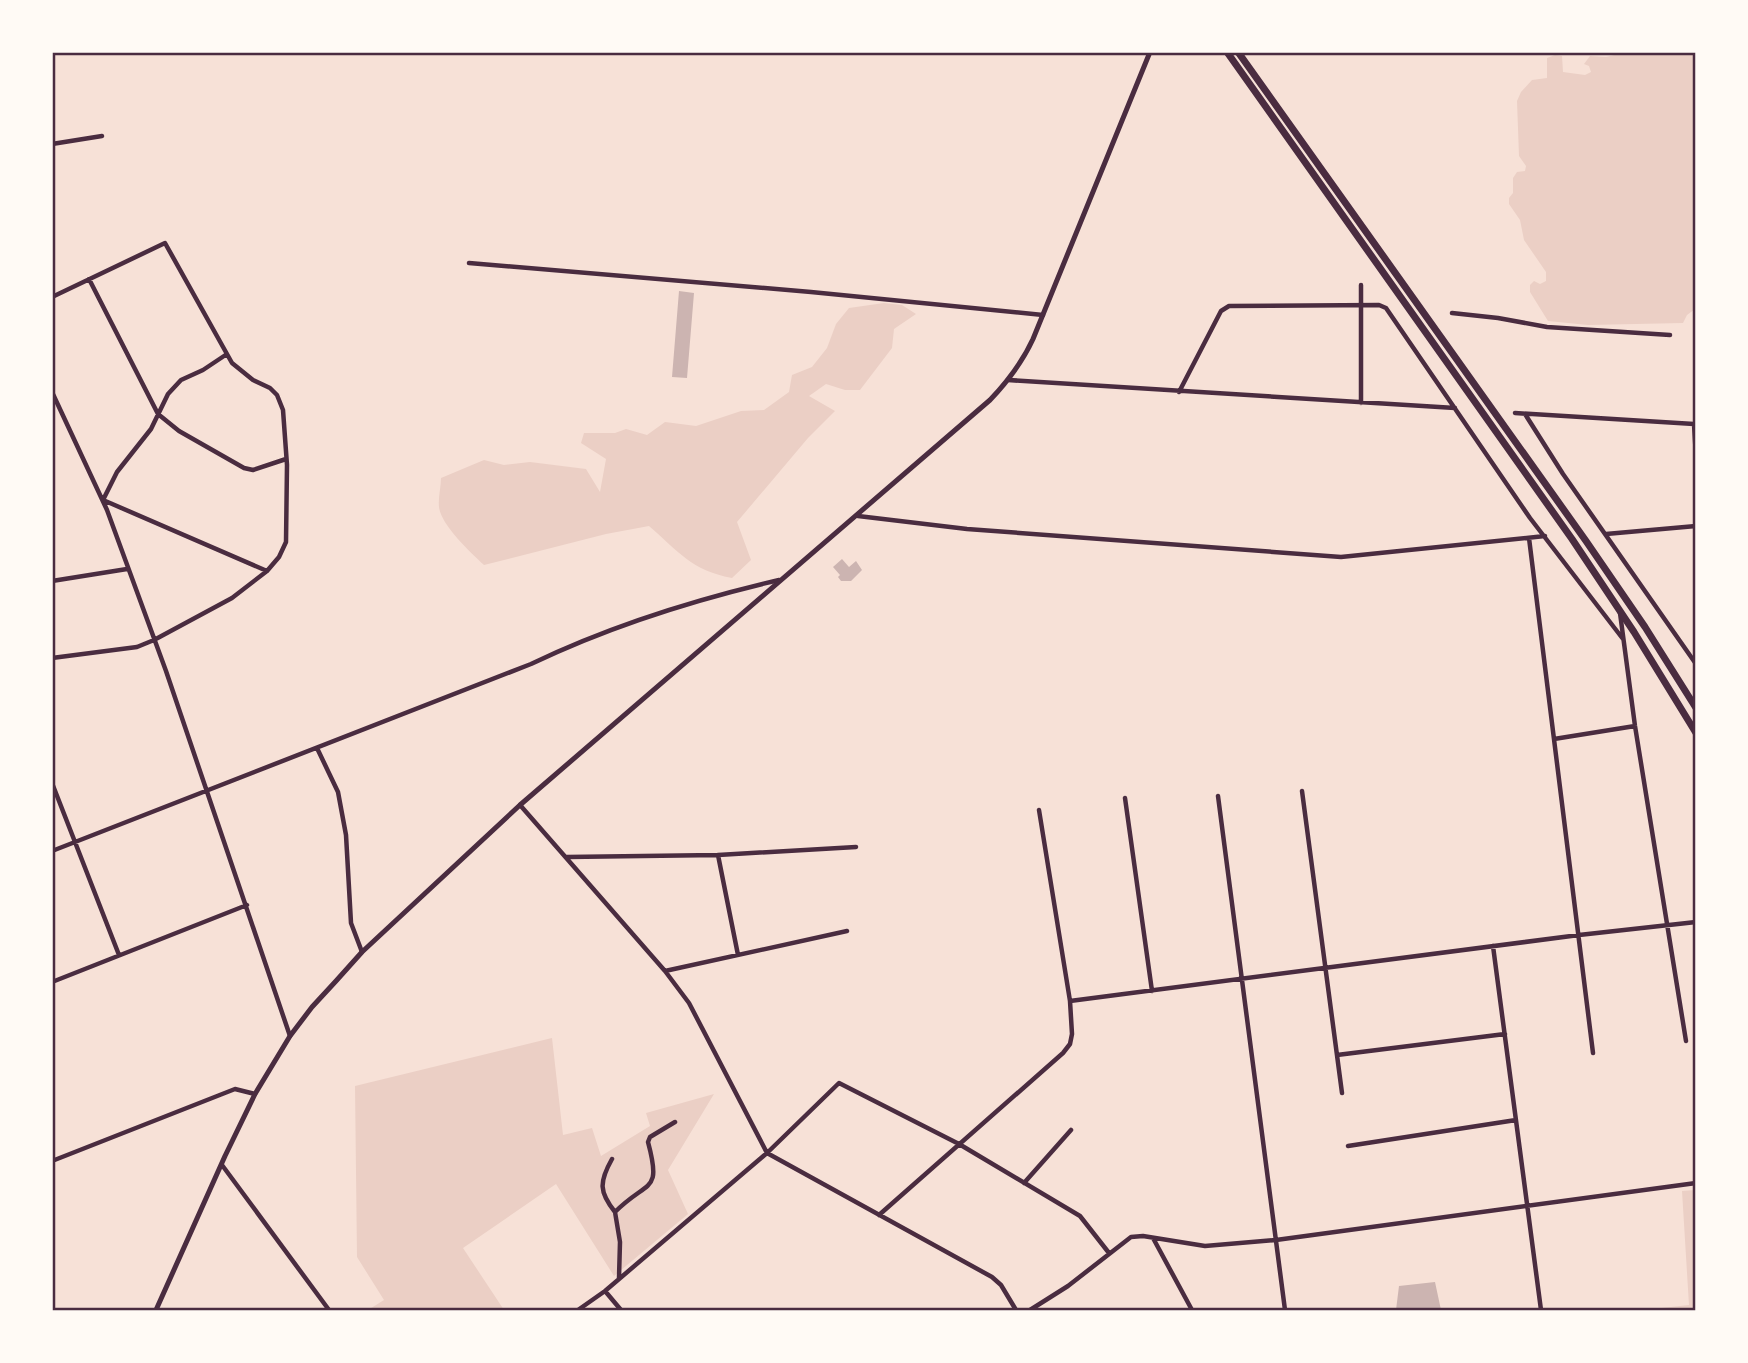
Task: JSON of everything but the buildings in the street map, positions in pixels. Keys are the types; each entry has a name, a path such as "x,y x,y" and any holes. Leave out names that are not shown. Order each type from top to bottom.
{"highway":[{"path":"1227,52 1572,539 1696,733"},
{"path":"1238,52 1586,541 1696,708"}],"street":[{"path":"156,1311 255,1094 290,1036 312,1007 362,952 520,805 779,580 858,516 990,400 1008,380 1023,361 1150,52"},
{"path":"52,144 102,136"},
{"path":"52,297 165,243 232,363 277,395 283,410 286,459 286,542 279,557 267,571 232,598 137,647 52,658"},
{"path":"469,263 1042,315"},
{"path":"89,279 158,414 179,431 244,468 253,470 286,459"},
{"path":"1361,285 1361,402"},
{"path":"1179,391 1222,311 1229,306 1379,305 1386,308 1530,518 1623,639"},
{"path":"1452,313 1547,327 1670,335"},
{"path":"103,500 117,472 151,429 168,394 181,380 203,370 227,354"},
{"path":"1008,380 1456,408"},
{"path":"52,392 103,500 247,905 290,1036"},
{"path":"1515,413 1694,424 1696,457"},
{"path":"1525,414 1696,664"},
{"path":"103,500 267,571"},
{"path":"858,516 967,529 1341,557 1545,536"},
{"path":"1605,534 1696,526"},
{"path":"1530,538 1593,1053"},
{"path":"52,581 127,569"},
{"path":"52,851 207,792 531,663 582,640 734,590 779,580"},
{"path":"1620,611 1635,726 1686,1041"},
{"path":"1554,739 1635,726"},
{"path":"317,748 338,792 346,835 351,923 362,952"},
{"path":"52,783 119,956"},
{"path":"1301,791 1342,1093"},
{"path":"1218,796 1285,1311"},
{"path":"1125,798 1153,991"},
{"path":"520,805 666,971 689,1003 767,1153 992,1277 1001,1285 1016,1311"},
{"path":"879,1215 1070,1044 1070,1001 1039,810"},
{"path":"567,857 718,855 856,847"},
{"path":"718,855 738,955"},
{"path":"52,982 247,905"},
{"path":"1070,1001 1696,922"},
{"path":"666,971 847,930"},
{"path":"1493,946 1541,1311"},
{"path":"1337,1055 1505,1034"},
{"path":"578,1311 767,1153 839,1083 959,1144 1080,1216 1109,1253"},
{"path":"52,1154 54,1161 235,1088 255,1094"},
{"path":"1348,1146 1516,1121"},
{"path":"615,1212 632,1195 649,1186 654,1178 655,1168 648,1142 650,1137 675,1122"},
{"path":"1024,1183 1071,1130"},
{"path":"612,1159 603,1177 603,1197 615,1212 620,1242 619,1278"},
{"path":"222,1165 329,1311"},
{"path":"1030,1311 1068,1286 1131,1237 1205,1246 1276,1240 1696,1183"},
{"path":"1153,1238 1192,1311"},
{"path":"605,1291 621,1311"}],"path":[{"path":"1694,424 1696,373"}],"shaded area":[{"path":"1623,53 1695,53 1695,309 1687,315 1683,323 1588,325 1548,321 1530,292 1530,285 1534,281 1540,284 1546,281 1546,272 1524,240 1520,220 1509,204 1513,193 1513,178 1517,172 1525,171 1526,166 1519,156 1517,101 1532,80 1547,78 1547,58 1562,56 1563,72 1585,75 1591,72 1589,66 1584,64 1590,56 1606,57"},
{"path":"884,303 902,305 916,314 894,329 892,348 860,390 845,390 826,384 809,396 835,411 808,438 737,522 751,560 732,578 696,565 649,526 606,534 484,565 457,538 441,514 441,478 484,460 504,465 530,462 586,469 600,492 606,459 581,443 584,433 615,433 626,429 647,435 665,422 696,426 741,411 764,410 789,392 792,375 812,367 827,348 836,324 849,308"},
{"path":"552,1038 563,1135 592,1128 601,1156 650,1126 646,1113 714,1094 668,1170 688,1214 614,1276 556,1184 463,1248 504,1310 368,1310 384,1300 357,1257 355,1086"},
{"path":"1695,1190 1695,1310 1643,1310 1689,1305 1682,1191"}]}
